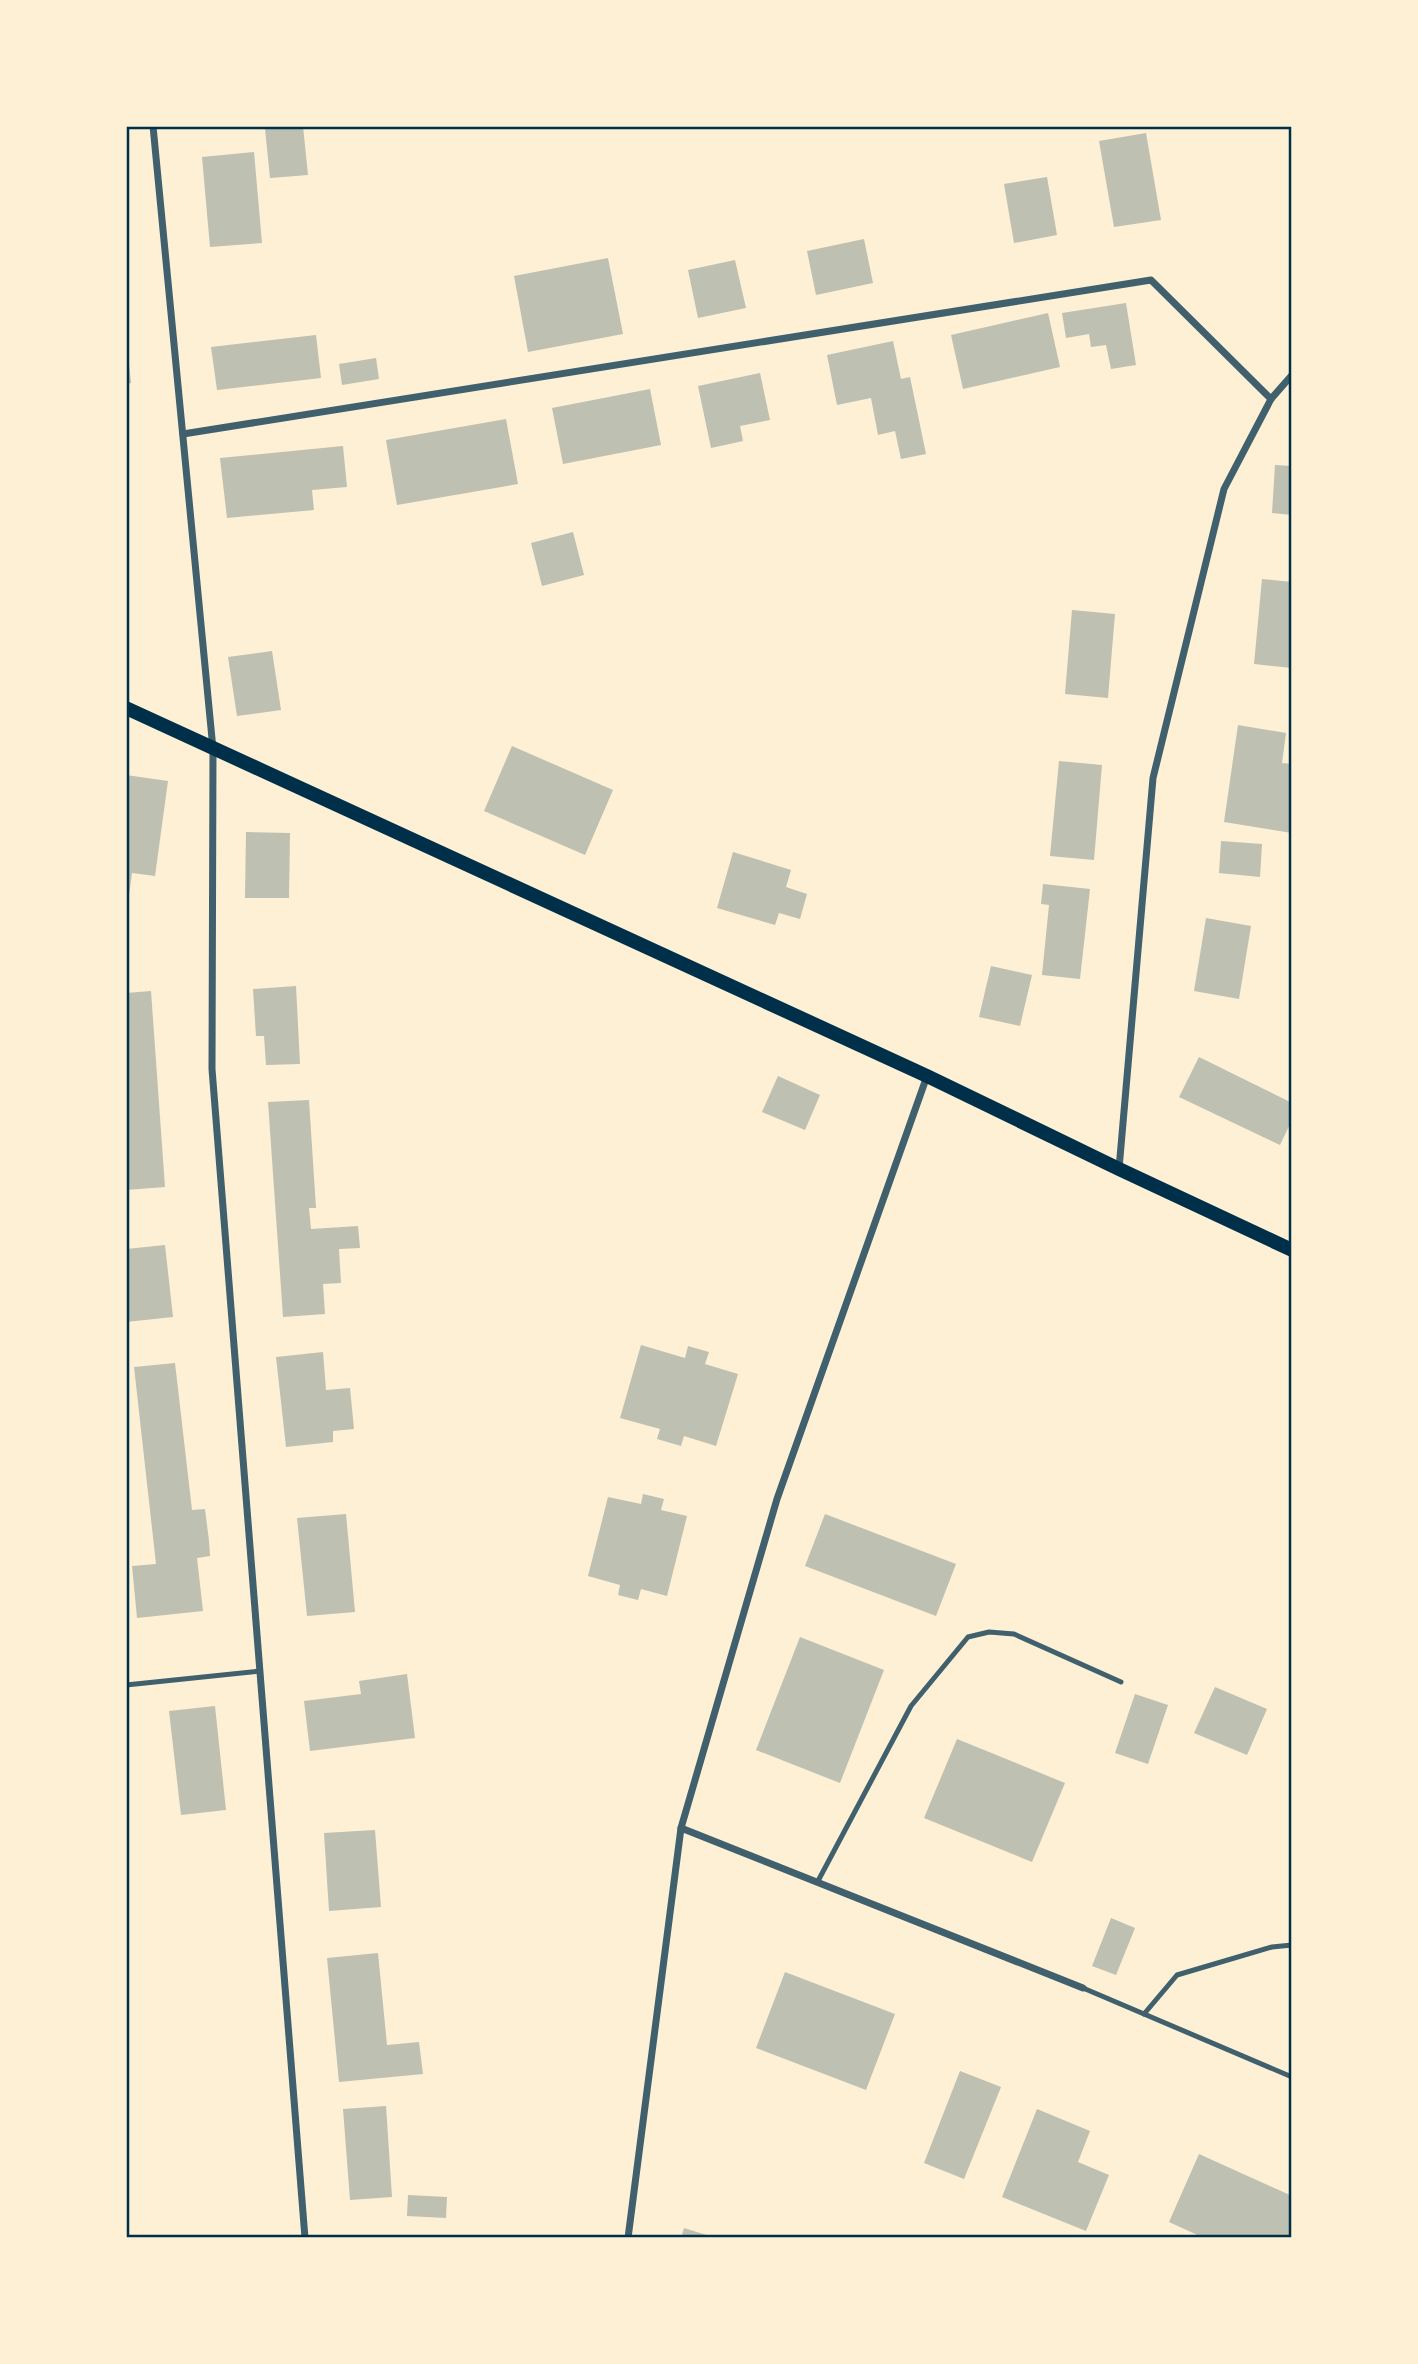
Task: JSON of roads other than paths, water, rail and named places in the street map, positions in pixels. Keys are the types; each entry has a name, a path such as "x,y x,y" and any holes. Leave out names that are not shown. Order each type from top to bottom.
{"main road":[{"path":"126,708 927,1076 1119,1170 1292,1250"}],"street":[{"path":"153,126 213,749 212,1069 305,2238"},
{"path":"183,434 1152,279 1271,399"},
{"path":"1119,1170 1153,778 1224,489 1271,399 1292,375"},
{"path":"628,2238 681,1828 777,1499 927,1076"},
{"path":"681,1828 1083,1988"}],"lane":[{"path":"818,1881 911,1706 968,1636 989,1632 1014,1634 1121,1682"},
{"path":"126,1685 260,1671"},
{"path":"1144,2014 1177,1975 1272,1947 1292,1945"},
{"path":"1083,1988 1292,2077"}]}
